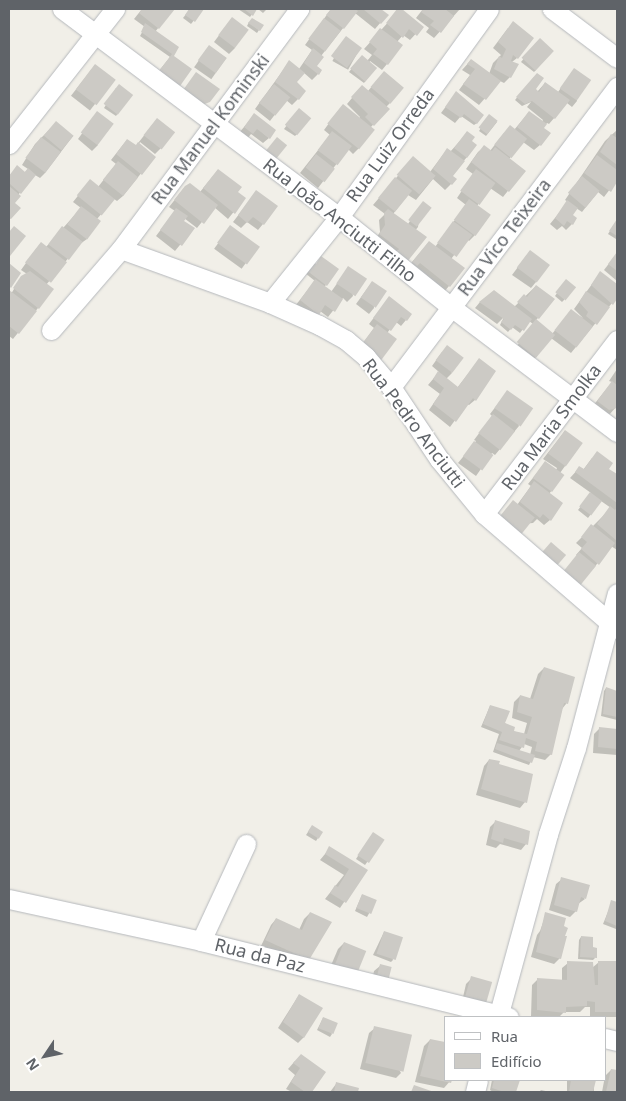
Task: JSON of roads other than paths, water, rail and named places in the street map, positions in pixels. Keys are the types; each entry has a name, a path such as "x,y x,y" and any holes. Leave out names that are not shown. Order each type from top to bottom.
{"street":[{"name":"Rua João Anciutti Filho","path":"62,9 339,217 451,307 617,432"},
{"path":"9,144 115,9"},
{"name":"Rua Manuel Kominski","path":"51,330 121,249 299,9"},
{"name":"Rua Luiz Orreda","path":"270,303 339,217 489,9"},
{"path":"552,9 617,58"},
{"name":"Rua Vico Teixeira","path":"391,387 617,87"},
{"name":"Rua Pedro Anciutti","path":"121,249 270,303 319,324 346,340 366,357 391,387 439,459 484,514 613,625"},
{"name":"Rua Maria Smolka","path":"484,514 617,340"},
{"path":"502,1016 548,834 613,625 617,593"},
{"path":"201,941 246,844"},
{"name":"Rua da Paz","path":"9,900 201,941 502,1016"}]}
